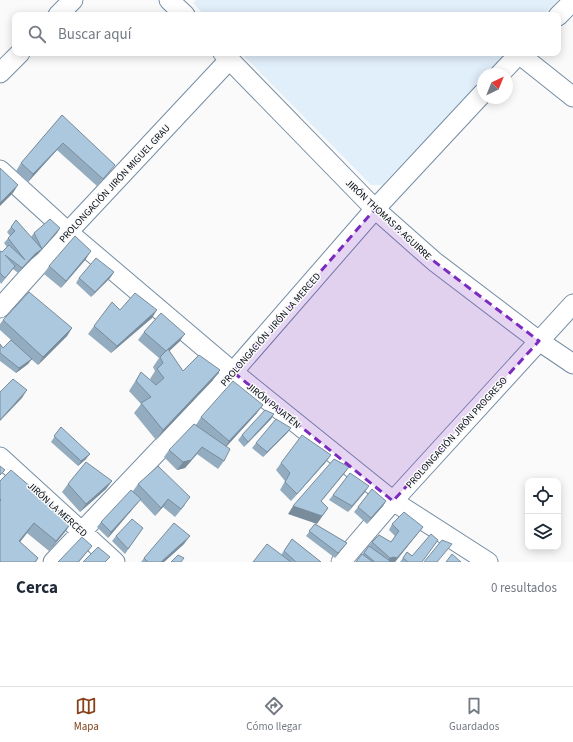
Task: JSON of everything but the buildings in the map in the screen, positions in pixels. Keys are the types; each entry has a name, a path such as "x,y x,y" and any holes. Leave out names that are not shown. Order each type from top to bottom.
{"street":[{"path":"61,12 73,0"},
{"path":"561,13 573,1"},
{"path":"2,66 16,56"},
{"name":"JIRÓN THOMAS P. AGUIRRE","path":"226,56 375,208 435,262 573,364"},
{"name":"PROLONGACIÓN JIRÓN MIGUEL GRAU","path":"0,308 226,56"},
{"path":"506,68 517,56"},
{"path":"522,56 573,97"},
{"name":"PROLONGACIÓN JIRÓN LA MERCED","path":"53,562 233,372 375,208 477,99"},
{"name":"JIRÓN PAJATÉN","path":"0,170 68,232 233,372 393,501 488,562"},
{"name":"PROLONGACIÓN JIRÓN PROGRESO","path":"341,562 393,501 573,304"},
{"name":"JIRÓN LA MERCED","path":"0,457 115,562"}],"highlighted area":[{"path":"375,209 435,262 539,341 393,501 233,372"}],"shaded area":[{"path":"196,0 558,0 546,12 201,12 193,3"},
{"path":"244,56 504,56 493,68 477,68 477,85 382,185 371,185"}]}
